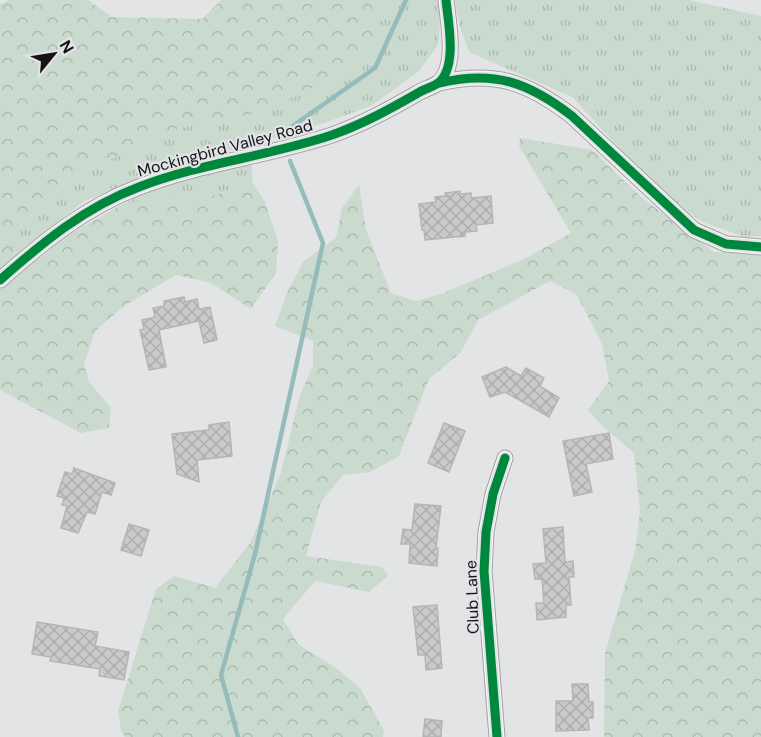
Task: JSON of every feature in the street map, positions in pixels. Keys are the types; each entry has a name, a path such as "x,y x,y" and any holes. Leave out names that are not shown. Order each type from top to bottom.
{"street":[{"path":"439,82 448,68 450,56 446,0"},
{"name":"Mockingbird Valley Road","path":"0,280 46,240 76,219 138,187 179,173 332,135 372,118 439,82 481,76 509,81 558,105 694,230 726,244 761,247"},
{"name":"Club Lane","path":"497,737 484,571 486,532 493,494 505,458"}],"green space":[{"path":"10,0 88,0 112,17 202,19 221,0 372,0 376,43 324,82 268,111 179,128 74,176 18,228 6,245 38,260 61,239 125,203 205,198 253,183 265,202 278,241 276,273 251,309 211,283 176,275 124,306 95,331 84,364 89,382 111,408 109,428 81,433 0,390 0,4"},
{"path":"372,0 438,0 441,15 438,45 418,72 371,106 324,123 145,175 83,202 19,252 5,246 18,228 74,176 179,128 268,111 375,43"},
{"path":"455,0 689,0 761,16 761,236 744,237 703,222 661,193 572,97 469,52 460,27"},
{"path":"520,138 592,150 641,197 714,252 761,254 761,737 604,737 605,653 635,551 640,512 634,453 601,425 588,410 609,381 602,343 576,294 550,281 478,320 461,352 429,379 399,456 370,472 343,475 321,502 306,556 382,567 388,576 369,592 315,581 283,619 298,644 336,668 360,688 384,731 383,737 125,737 121,730 118,711 156,589 174,576 215,588 250,543 281,473 300,395 313,366 313,341 275,326 287,293 303,262 336,238 342,208 359,185 366,230 391,293 416,301 441,294 524,259 571,233 519,146"},
{"path":"251,160 253,183 205,198 125,203 157,186"}],"building":[{"path":"460,191 460,194 471,193 471,198 491,196 493,223 476,225 477,231 465,232 465,236 425,240 419,204 436,202 435,197"},
{"path":"184,297 185,302 197,299 199,309 210,307 217,340 204,343 199,321 159,330 166,367 149,370 140,330 144,329 142,320 155,317 153,308 164,306 164,301"},
{"path":"506,367 521,376 526,368 544,378 540,386 559,398 549,417 505,392 490,397 482,377"},
{"path":"229,422 232,456 197,460 199,482 177,474 172,434 209,430 209,425"},
{"path":"444,423 465,431 449,472 428,463"},
{"path":"609,433 613,459 586,464 592,492 574,496 563,441"},
{"path":"74,468 115,483 111,495 102,492 95,514 87,512 78,533 61,528 67,506 62,505 64,498 57,496 65,472 72,474"},
{"path":"415,504 441,506 436,548 438,548 437,566 409,563 410,544 401,544 403,529 412,530"},
{"path":"129,524 149,530 141,556 121,550"},
{"path":"563,527 565,562 573,561 574,577 569,577 571,605 566,605 566,617 537,620 536,603 544,603 542,579 535,579 533,564 546,563 543,529"},
{"path":"437,605 442,668 426,670 425,655 418,655 413,607"},
{"path":"37,622 98,632 95,646 129,652 124,680 99,676 100,669 50,661 51,657 32,654"},
{"path":"572,684 588,684 589,702 593,702 593,718 588,718 589,730 556,731 556,701 573,701"},
{"path":"425,719 442,721 441,737 423,737"}],"waterway":[{"path":"287,130 375,68 406,0"},
{"path":"238,737 221,675 255,554 323,243 290,161"}],"cycle path":[{"path":"0,280 65,227 119,195 186,172 332,135 365,121 438,83 444,76 450,56 446,0"},
{"path":"439,83 477,78 494,79 525,87 556,104 572,116 694,230 726,244 761,247"},
{"path":"497,737 484,571 486,532 493,494 505,458"}]}
